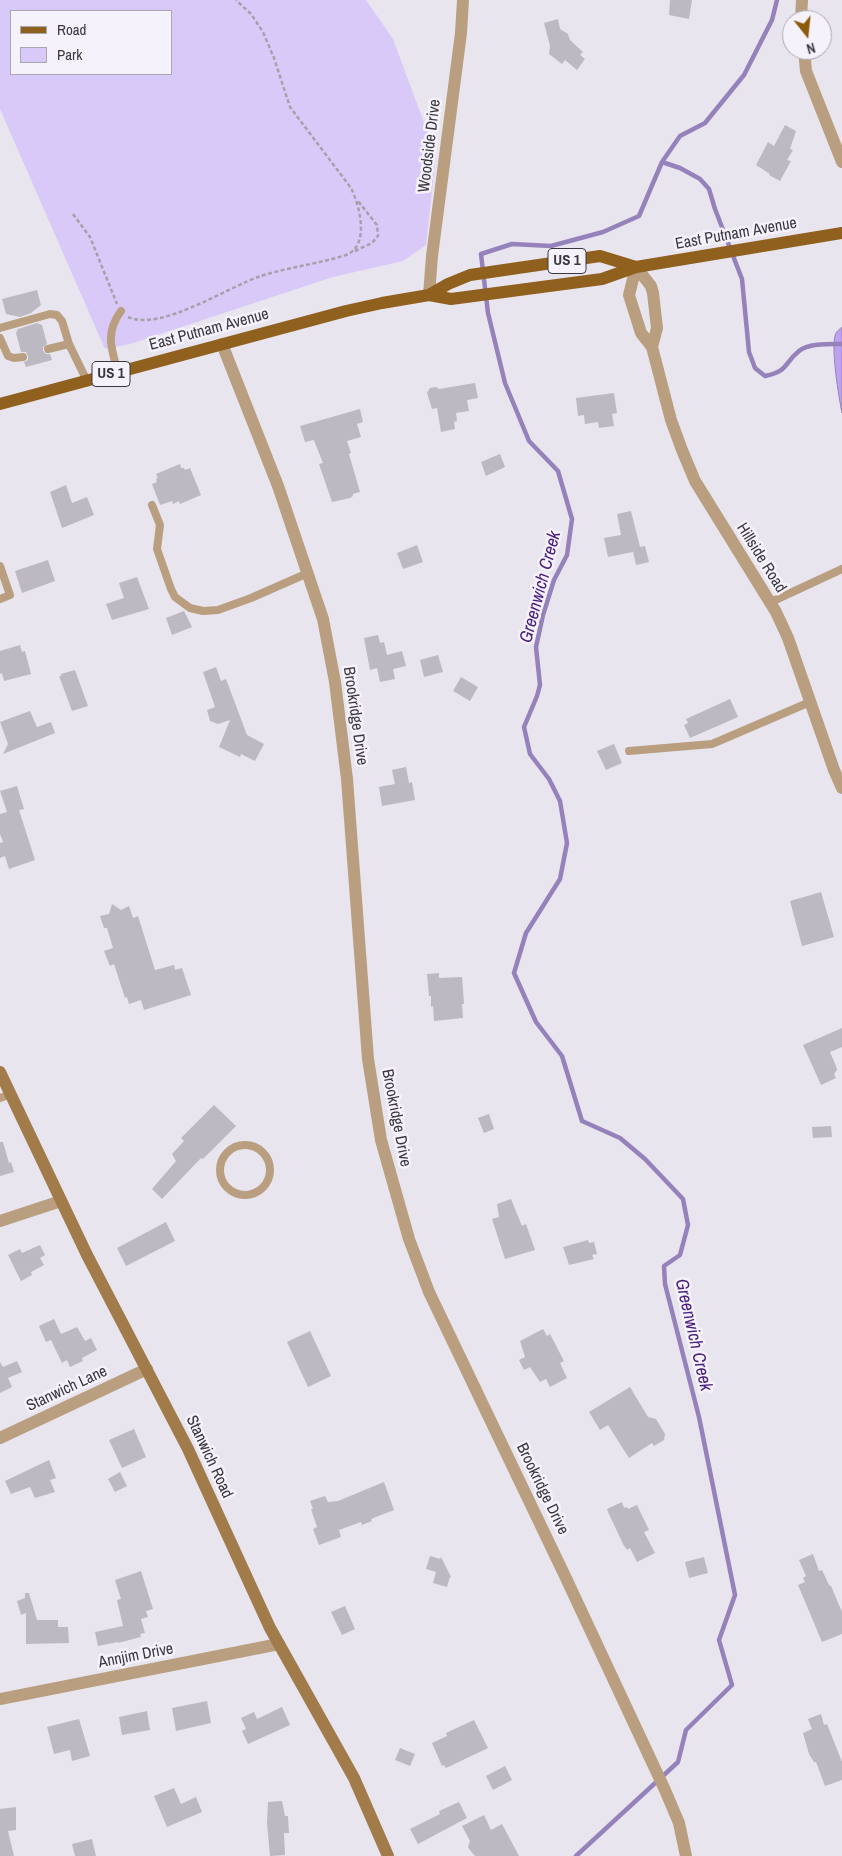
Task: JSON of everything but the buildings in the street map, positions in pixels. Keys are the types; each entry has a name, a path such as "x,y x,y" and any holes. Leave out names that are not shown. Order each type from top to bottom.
{"main road":[{"name":"East Putnam Avenue","path":"429,295 452,299 602,280 636,267 842,233"},
{"name":"East Putnam Avenue","path":"0,404 346,311 429,295 448,284 470,276 600,256 636,267"}],"street":[{"name":"Woodside Drive","path":"429,295 432,256 462,33 463,0"},
{"path":"805,60 806,71 842,162"},
{"name":"Hillside Road","path":"636,267 651,286 658,328 652,346"},
{"name":"Hillside Road","path":"636,267 629,295 641,333 652,346 671,420 695,481 770,602 788,638 842,788"},
{"name":"Brookridge Drive","path":"222,344 278,486 323,620 329,648 343,736 368,1059 382,1140 394,1190 418,1266 429,1292 566,1576 665,1790 679,1824 686,1856"},
{"name":"Stanwich Road","path":"0,1072 6,1096 188,1449 279,1644 346,1764 372,1817 388,1856"},
{"path":"0,1221 61,1201"},
{"name":"Stanwich Lane","path":"0,1438 147,1369"},
{"name":"Annjim Drive","path":"0,1700 279,1644"}],"lane":[{"path":"118,372 110,338 114,320 121,311"},
{"path":"0,328 50,314 56,315 62,321 69,344 87,381"},
{"path":"0,341 8,356 14,358 23,357"},
{"path":"48,350 69,344"},
{"path":"152,505 160,525 157,549 170,590 175,597 190,608 203,611 218,610 308,573"},
{"path":"0,566 10,595 0,599"},
{"path":"770,602 842,569"},
{"path":"629,751 712,744 810,702"},
{"path":"244,1144 259,1149 269,1161 271,1169 266,1184 254,1194 238,1194 231,1191 221,1179 220,1163 224,1156 236,1146 244,1144"}],"path":[{"path":"73,214 90,237 112,296 121,311 137,320 160,318 261,276 351,253 372,243 378,236 377,225 290,107 274,58 263,32 251,14 236,0"},
{"path":"351,253 357,245 361,228 356,198"}],"green space":[{"path":"0,0 366,0 393,39 436,155 426,245 403,261 333,277 130,344 105,349 0,109"}],"shaded area":[{"path":"842,327 842,413 836,372 834,339 836,333"}],"waterway":[{"name":"Greenwich Creek","path":"576,1856 678,1762 686,1730 732,1685 719,1640 735,1595 699,1417 665,1284 664,1266 680,1255 688,1225 683,1199 645,1159 620,1138 582,1121 562,1056 536,1022 514,973 526,933 560,879 567,843 560,801 549,779 530,754 524,727 540,685 536,647 543,615 554,580 567,555 572,519 558,471 529,441 505,383 488,313 481,254 512,244 551,246 603,232 639,216 662,162 680,136 705,123 744,75 772,20 777,0"},
{"path":"662,162 680,168 700,179 709,189 742,279 749,352 755,368 765,376 773,374 782,369 803,348 819,344 842,344"}]}
